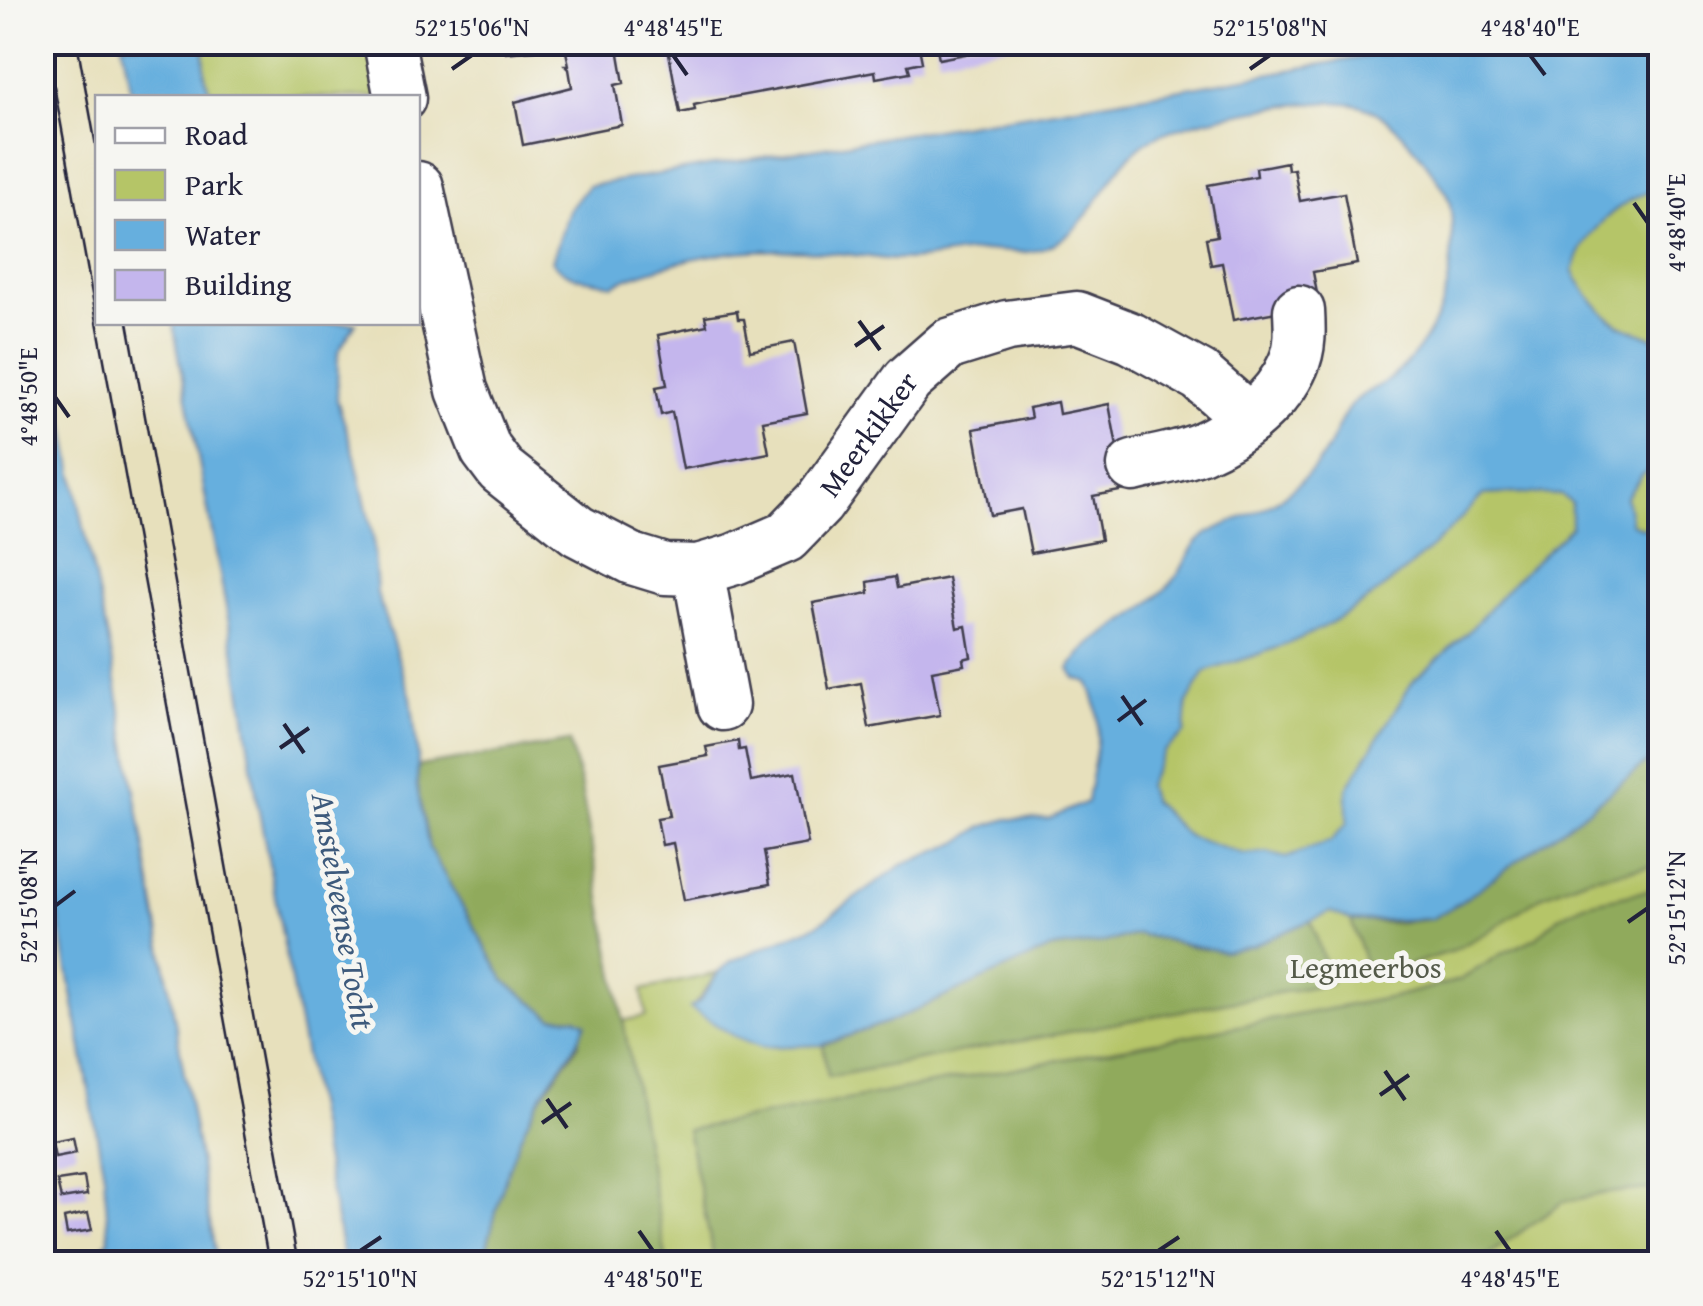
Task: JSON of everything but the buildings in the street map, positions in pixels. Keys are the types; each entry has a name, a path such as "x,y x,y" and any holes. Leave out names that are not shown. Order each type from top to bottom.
{"street":[{"path":"389,42 399,95"},
{"name":"Meerkikker","path":"420,196 462,390 476,428 501,470 578,530 632,558 666,569 698,570 786,537 818,503 908,380 949,344 1008,326 1077,316 1131,338 1200,376 1249,419"},
{"path":"1133,466 1198,449 1249,419 1293,366 1301,335 1299,311"},
{"path":"698,570 723,705"}],"green space":[{"path":"204,43 390,43 401,95 210,95 205,76"},
{"name":"Legmeerbos","path":"1660,43 1660,1263 375,1263 340,1080 646,1016 642,990 718,973 694,1005 1063,886 1220,561 1446,387"},
{"path":"569,742 580,782 667,1263 486,1263 484,1259 510,1154 538,1101 579,1044 576,1018 552,1017 505,981 429,848 417,787 418,766"},
{"path":"1660,752 1660,864 1587,878 1543,895 1452,951 1370,978 1351,920 1395,923 1431,919 1578,817"},
{"path":"1660,888 1660,1188 1563,1202 1477,1263 715,1263 687,1130 1393,997 1460,980 1536,938 1557,918 1584,904"},
{"path":"1310,918 1331,983 828,1077 823,1045 896,1019 1049,949 1138,934 1205,949 1253,945"}],"water":[{"path":"122,43 204,43 205,76 210,95 132,95"},
{"path":"1443,43 1660,43 1660,189 1631,200 1606,218 1586,243 1573,271 1607,315 1622,326 1660,341 1660,465 1642,475 1626,498 1631,523 1642,528 1660,528 1660,752 1578,817 1431,919 1351,920 1331,912 1253,945 1224,952 1138,934 1049,949 896,1019 822,1045 762,1047 734,1036 690,1008 731,961 817,925 902,865 958,843 982,827 1008,819 1049,819 1087,802 1097,742 1097,712 1088,682 1075,678 1070,669 1085,649 1139,612 1167,587 1203,537 1267,506 1299,483 1325,453 1352,404 1391,378 1409,360 1432,328 1446,292 1452,248 1450,205 1417,152 1382,117 1362,106 1317,103 1252,110 1163,133 1131,155 1066,236 1048,247 1027,252 987,251 898,260 802,251 747,251 692,259 613,285 572,275 552,261 569,210 588,186","holes":["1483,495 1561,495 1571,503 1571,527 1468,632 1413,681 1347,788 1347,823 1331,841 1286,858 1267,853 1244,855 1187,836 1152,801 1147,785 1164,751 1185,733 1187,703 1205,672 1309,634 1364,602 1415,562"]},
{"path":"42,292 80,509 111,653 217,1263 85,1263 109,1240 104,1175 43,828"},
{"name":"Amstelveense Tocht","path":"173,325 355,325 338,352 337,400 355,456 373,537 377,594 411,697 418,756 417,787 429,848 505,981 552,1017 576,1018 586,1023 519,1140 500,1198 484,1258 486,1263 344,1263 258,806 240,682"}],"tram line":[{"path":"46,42 95,311"},
{"path":"77,42 95,141"},
{"path":"98,325 269,1264"},
{"path":"129,325 298,1264"}]}
